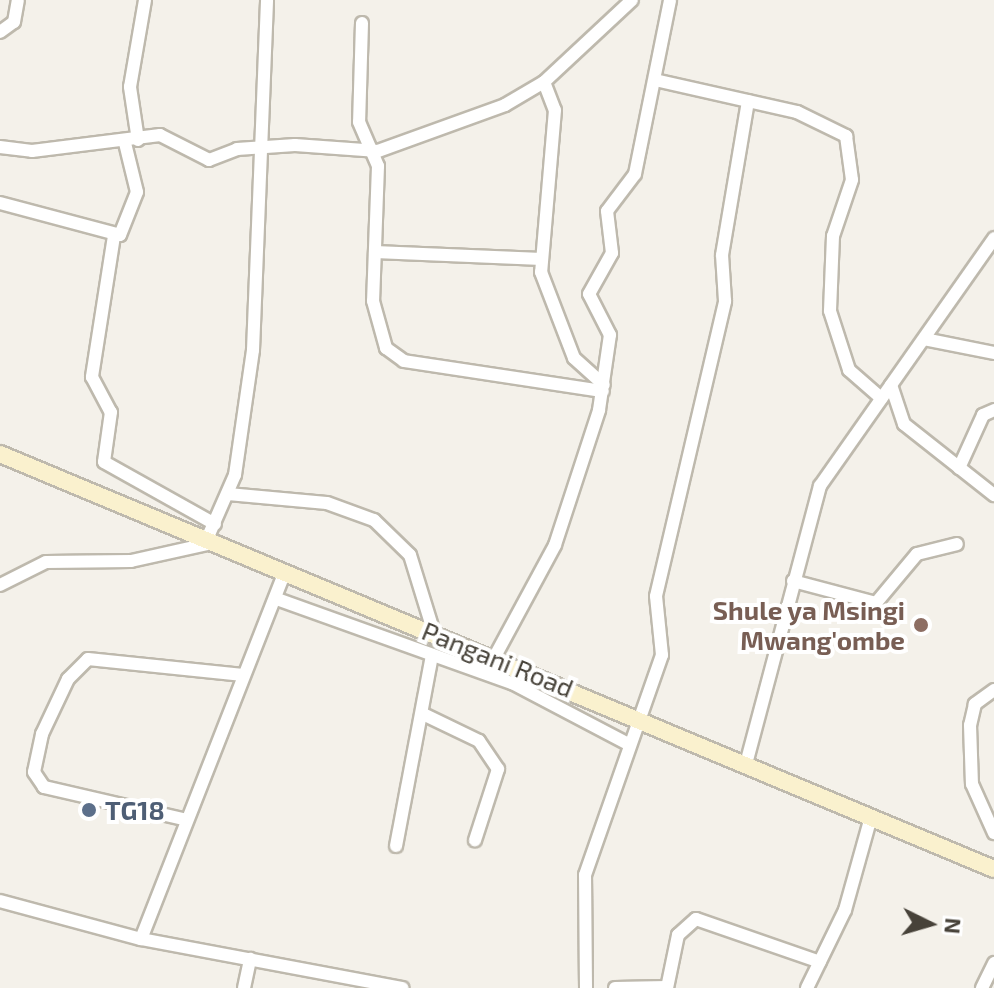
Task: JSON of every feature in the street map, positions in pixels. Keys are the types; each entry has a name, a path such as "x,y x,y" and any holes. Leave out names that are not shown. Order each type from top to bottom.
{"main road":[{"name":"Pangani Road","path":"0,454 212,535 284,574 639,718 994,869"}],"street":[{"path":"0,32 14,22 18,0"},
{"path":"0,203 114,236 129,227 137,192 131,142 130,87 145,0"},
{"path":"212,535 228,494 260,270 258,148 267,0"},
{"path":"0,147 177,138 209,160 258,148 370,150 505,105 544,82 588,49 630,0"},
{"path":"494,658 555,545 604,388 610,335 589,294 612,253 607,211 635,174 670,0"},
{"path":"362,23 359,122 379,178 375,252 376,328 404,361 604,388"},
{"path":"655,80 827,122 846,136 852,180 833,236 830,311 849,370 881,398"},
{"path":"544,82 555,110 542,259 574,358 604,388"},
{"path":"586,988 585,875 628,744 662,655 656,596 725,301 722,255 748,101"},
{"path":"114,236 92,377 111,412 104,462 212,535"},
{"path":"746,764 820,486 994,238"},
{"path":"375,252 542,259"},
{"path":"924,339 994,353"},
{"path":"891,385 904,424 994,495"},
{"path":"959,468 983,415 994,410"},
{"path":"228,494 327,503 374,520 410,555 434,633"},
{"path":"0,585 46,562 131,561 212,535"},
{"path":"793,581 876,603 917,554 957,544"},
{"path":"141,939 183,819 277,599 284,574"},
{"path":"277,599 512,683 628,744"},
{"path":"396,846 432,655"},
{"path":"183,819 44,787 34,772 42,734 68,679 88,659 243,675"},
{"path":"994,690 975,704 970,725 972,784 994,833"},
{"path":"423,714 479,741 498,769 475,840"},
{"path":"807,988 845,910 871,817"},
{"path":"0,901 141,939 402,988"},
{"path":"615,988 667,987 678,935 696,919 820,962"},
{"path":"244,988 250,959"},
{"path":"982,988 994,963"}],"place":[{"name":"Shule ya Msingi Mwang'ombe","path":"921,625"},
{"name":"TG18","path":"89,810"}]}
